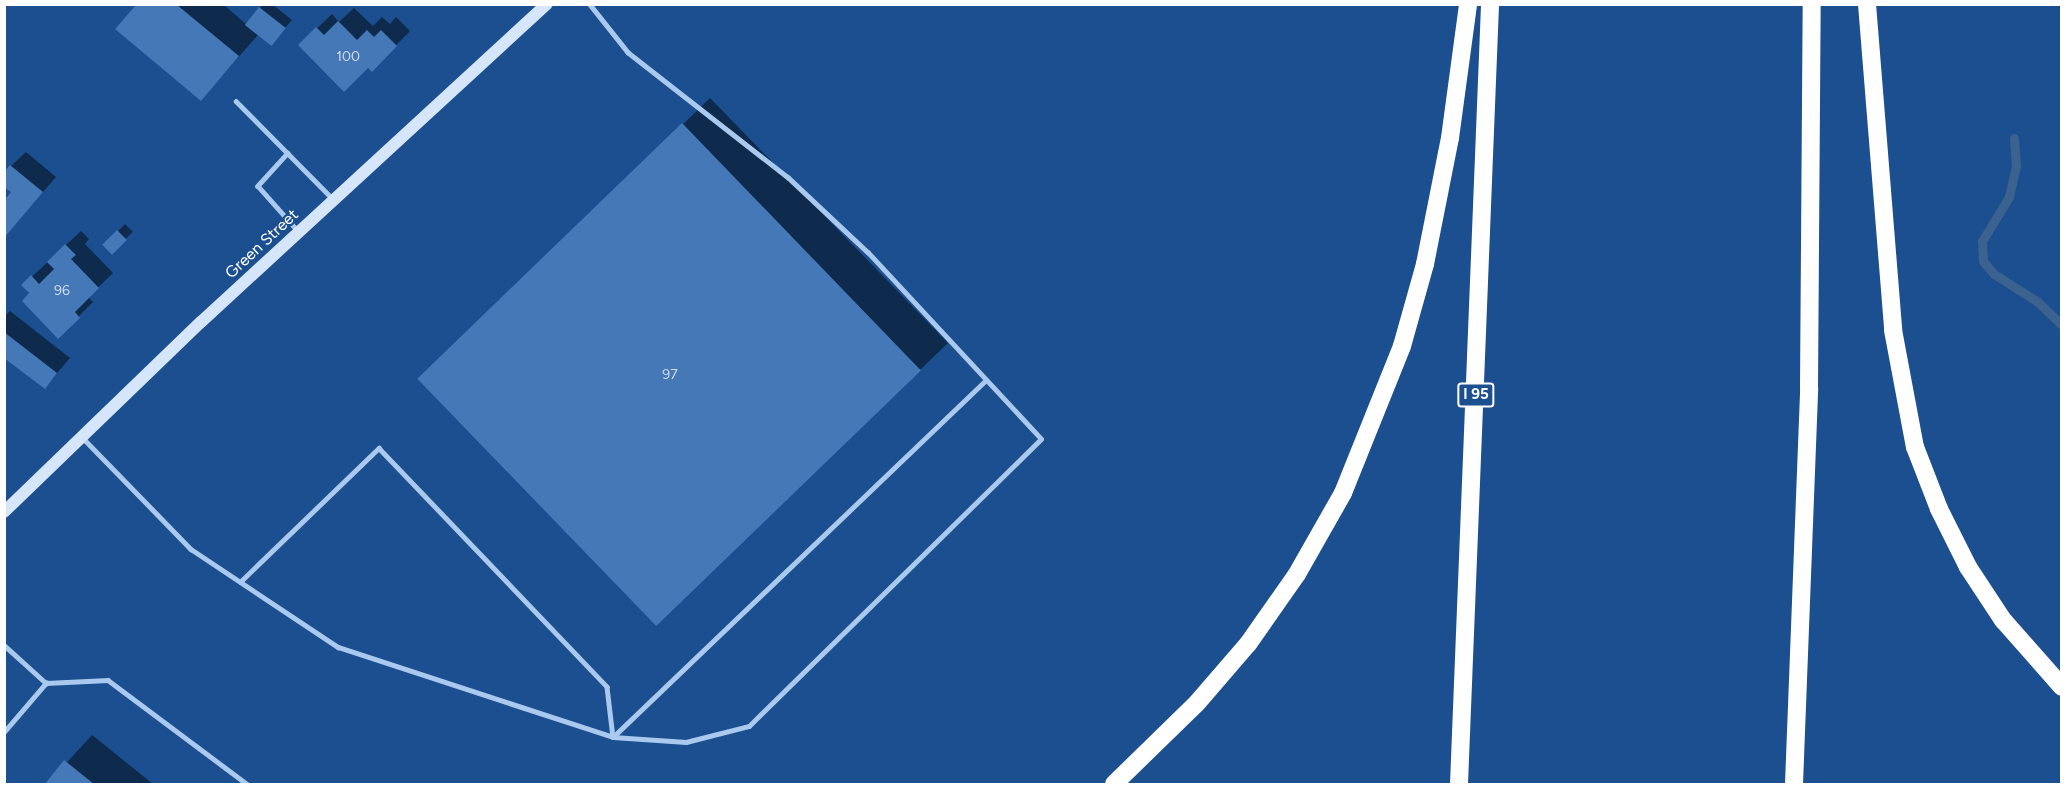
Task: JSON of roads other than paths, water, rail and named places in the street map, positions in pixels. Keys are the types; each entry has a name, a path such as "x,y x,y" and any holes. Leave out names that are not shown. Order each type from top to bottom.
{"highway":[{"path":"1114,784 1197,703 1264,622 1313,549 1353,471 1402,346 1425,264 1450,138 1468,4"},
{"name":"I 95","path":"1459,784 1486,188 1490,4"},
{"path":"1794,784 1810,377 1812,4"},
{"path":"1867,4 1893,330 1915,447 1939,509 1968,567 2003,620 2061,687"}],"main road":[{"name":"Green Street","path":"4,512 299,232 547,4"}],"lane":[{"path":"82,437 191,549 338,646 613,737 687,742 749,726 1041,439 868,253 788,178 628,53 589,4"},
{"path":"236,101 334,200"},
{"path":"288,153 258,186 299,232"},
{"path":"613,737 985,381"},
{"path":"240,582 379,448 607,687 613,737"},
{"path":"4,645 46,683 108,680 246,784"},
{"path":"4,732 46,683"}],"waterway":[{"path":"2014,138 2016,166 2009,197 1982,241 1983,261 1994,274 2038,302 2062,325"}]}
